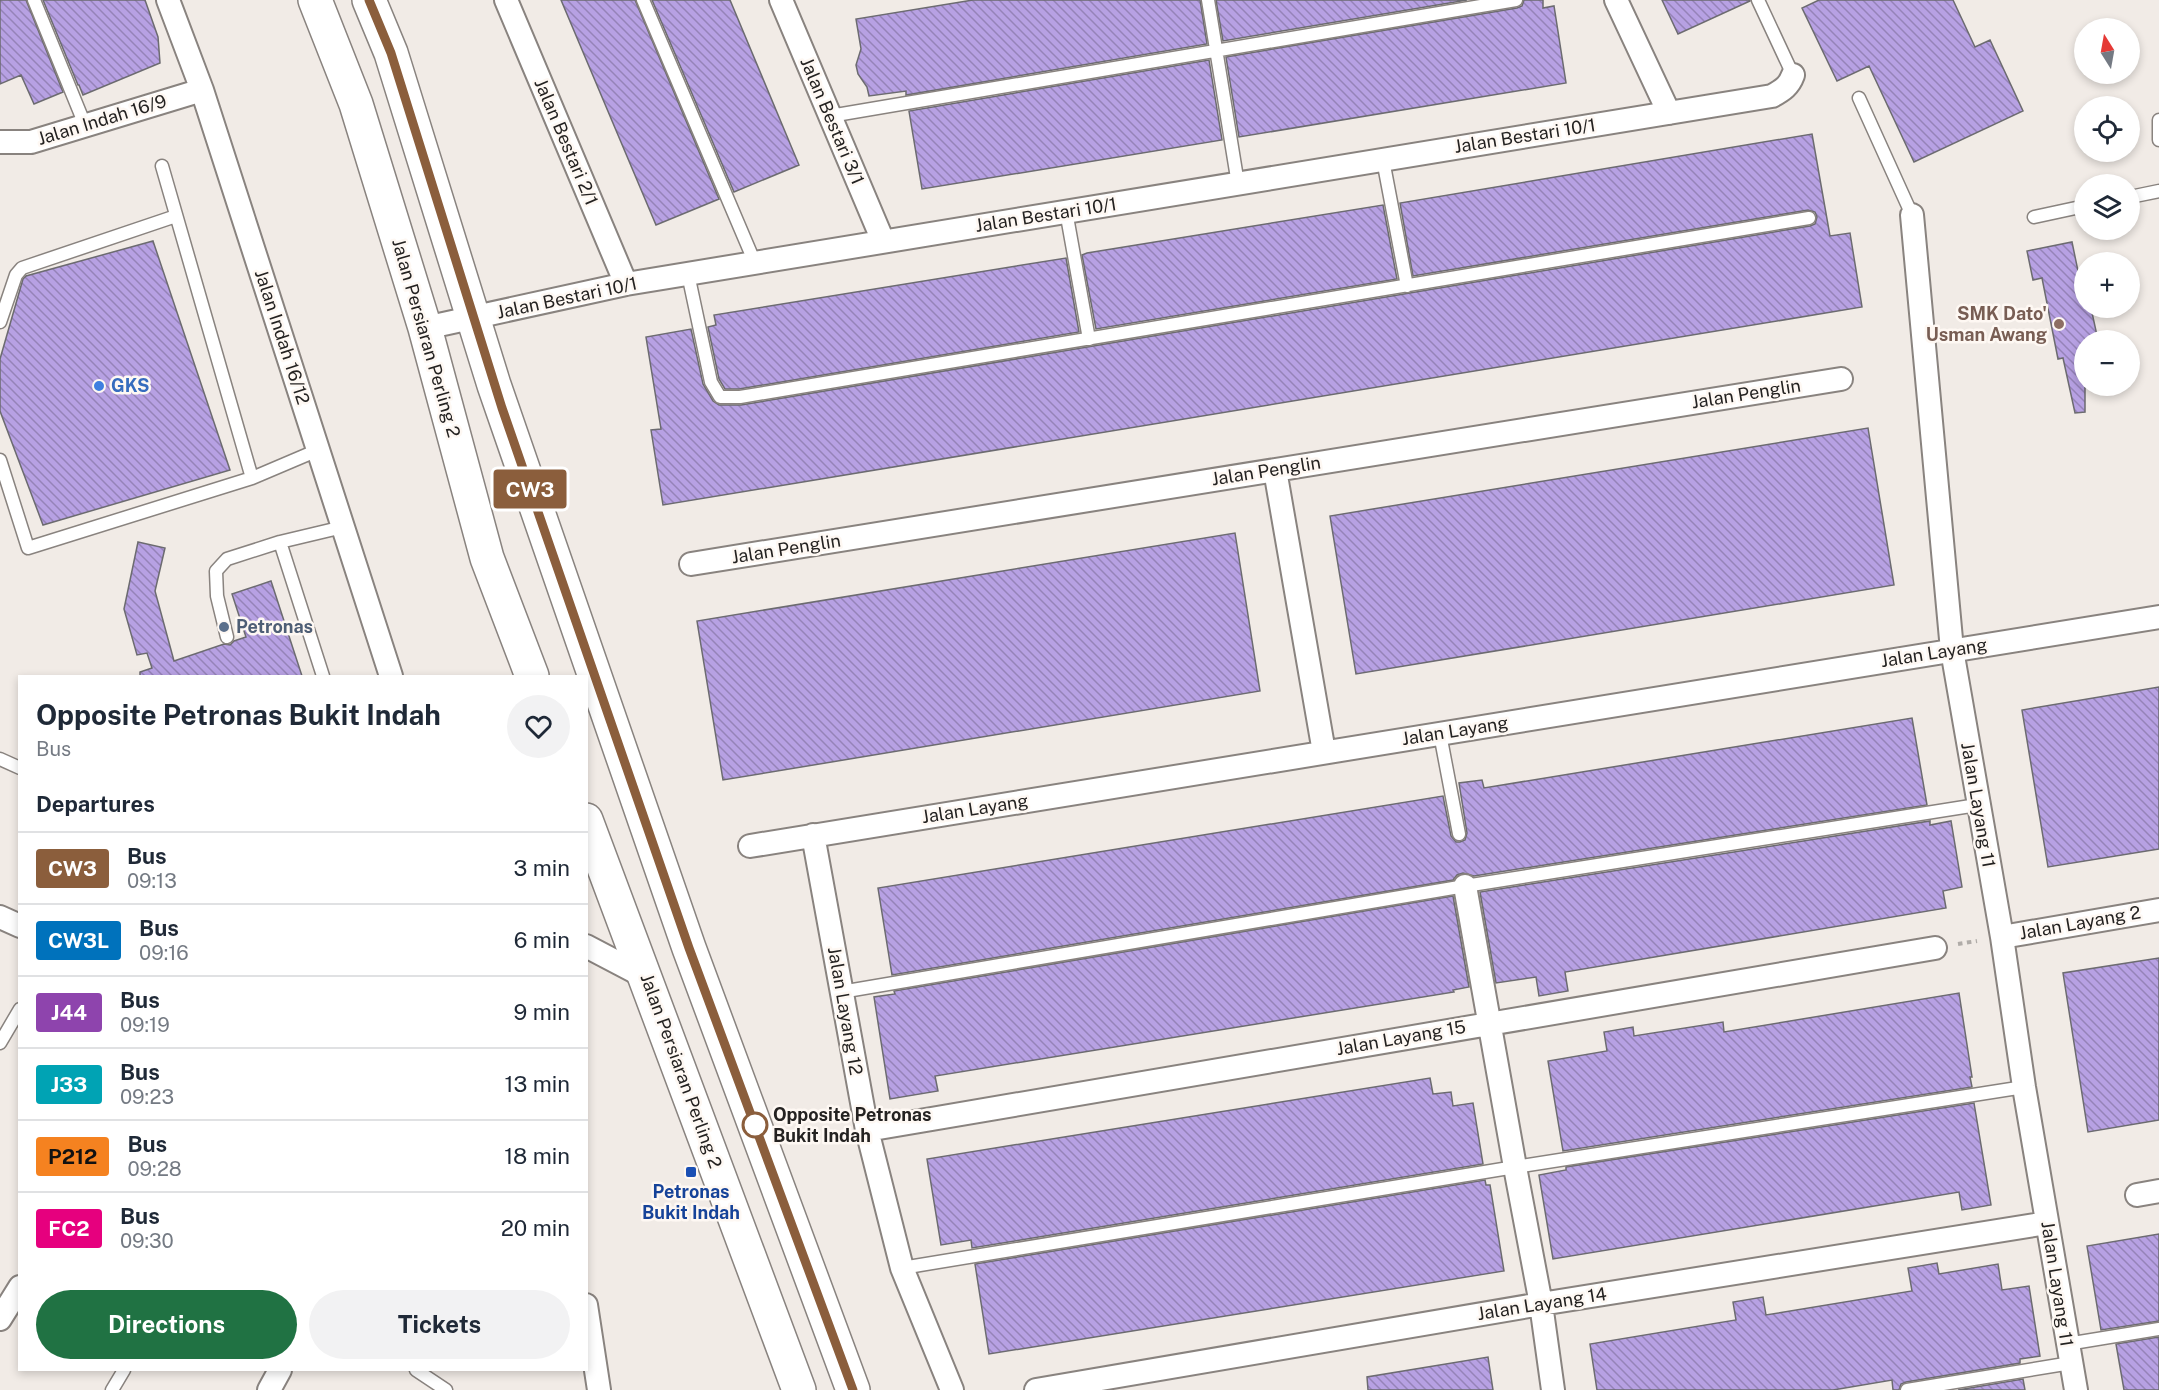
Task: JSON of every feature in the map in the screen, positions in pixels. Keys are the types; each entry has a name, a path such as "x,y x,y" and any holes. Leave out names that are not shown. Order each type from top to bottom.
{"main road":[{"name":"Jalan Persiaran Perling 2","path":"315,0 356,104 425,328 487,558 532,675"},
{"path":"369,0 391,53 494,385 689,948 853,1390"},
{"name":"Jalan Persiaran Perling 2","path":"588,825 799,1390"}],"street":[{"name":"Jalan Indah 16/12","path":"168,0 202,90 391,675"},
{"name":"Jalan Bestari 2/1","path":"506,0 626,284"},
{"name":"Jalan Bestari 3/1","path":"781,0 883,241"},
{"path":"1616,0 1669,112"},
{"name":"Jalan Bestari 10/1","path":"425,328 626,284 1772,96 1783,90 1790,83 1793,75"},
{"name":"Jalan Indah 16/9","path":"0,142 31,142 202,90"},
{"name":"Jalan Layang 11","path":"1912,215 1952,650 1977,805 2002,937 2024,1087 2076,1390"},
{"name":"Jalan Penglin","path":"691,564 1841,379"},
{"path":"1275,470 1324,752"},
{"name":"Jalan Layang","path":"750,846 2159,617"},
{"name":"Jalan Layang 12","path":"813,835 867,1130 902,1268 952,1390"},
{"path":"1465,886 1541,1304 1553,1390"},
{"name":"Jalan Layang 2","path":"2002,937 2159,910"},
{"path":"0,918 18,925"},
{"path":"588,947 647,978"},
{"name":"Jalan Layang 15","path":"867,1130 1935,948"},
{"name":"Jalan Layang 14","path":"1036,1390 1541,1304 2047,1223"},
{"path":"0,1319 18,1290"},
{"path":"588,1318 599,1390"},
{"path":"270,1390 280,1371"}],"lane":[{"path":"34,0 85,125"},
{"path":"643,0 755,263"},
{"path":"1208,0 1238,184"},
{"path":"830,116 1516,0"},
{"path":"1758,0 1793,75"},
{"path":"1859,98 1912,215"},
{"path":"2159,120 2159,140"},
{"path":"1383,160 1407,286"},
{"path":"162,166 252,478"},
{"path":"2140,195 2159,192"},
{"path":"2034,217 2074,208"},
{"path":"1066,212 1089,339"},
{"path":"0,322 16,275 22,268 176,216"},
{"path":"688,274 711,382 720,397 740,397 1809,218"},
{"path":"0,460 28,548 252,478 318,450"},
{"path":"227,637 217,596 216,570 226,559 280,542 343,527"},
{"path":"280,542 322,675"},
{"path":"1440,734 1459,834"},
{"path":"0,759 18,767"},
{"path":"841,992 1465,886 1977,805"},
{"path":"0,1043 18,1012"},
{"path":"902,1268 1515,1167 2024,1087"},
{"path":"1907,1390 2069,1353 2159,1329"},
{"path":"112,1390 123,1371"},
{"path":"418,1371 446,1390"}],"path":[{"path":"1935,948 2002,937"}],"building":[{"path":"0,0 26,0 63,92 34,104 21,75 0,84"},
{"path":"43,0 145,0 158,37 160,63 83,95"},
{"path":"561,0 635,0 719,199 656,225"},
{"path":"652,0 730,0 799,165 734,192"},
{"path":"973,0 1200,0 1207,44 906,95 906,91 869,96 856,65 861,49 856,19"},
{"path":"1216,0 1467,0 1223,41"},
{"path":"1524,0 1543,0 1543,8 1554,6 1566,83 1239,137 1226,57 1517,8 1522,6"},
{"path":"1662,0 1750,0 1750,1 1678,34"},
{"path":"1819,0 1953,0 1975,47 1990,40 2023,111 1914,162 1869,66 1837,81 1802,8"},
{"path":"1209,60 1222,140 922,189 909,111"},
{"path":"1812,134 1830,236 1850,233 1862,307 663,505 651,430 661,429 646,337 691,329 703,384 713,401 719,405 741,405 1810,226 1815,224 1817,217 1815,212 1808,210 1413,276 1400,203"},
{"path":"1383,205 1397,279 1096,329 1082,255"},
{"path":"153,241 230,470 43,525 0,411 0,359 23,279 26,276"},
{"path":"2072,242 2074,252 2074,318 2093,318 2096,330 2074,330 2074,396 2085,396 2085,412 2075,413 2063,358 2058,359 2042,278 2033,280 2027,251"},
{"path":"1066,258 1079,332 739,389 725,389 719,379 708,327 716,325 714,315"},
{"path":"1868,428 1894,585 1356,674 1330,516"},
{"path":"1235,533 1260,691 723,780 697,621"},
{"path":"138,542 165,548 155,591 174,661 224,644 230,645 246,637 232,594 271,581 302,675 140,675 140,672 152,668 147,653 137,655 124,609"},
{"path":"2159,687 2159,849 2048,867 2022,710"},
{"path":"1912,718 1927,805 1474,876 1463,873 1457,875 1453,880 892,975 878,888 1443,796 1451,836 1456,842 1460,842 1465,840 1467,833 1459,783 1482,780 1484,788"},
{"path":"1930,821 1930,825 1951,821 1962,887 1943,891 1946,908 1565,972 1568,991 1539,996 1536,977 1496,983 1480,892"},
{"path":"1453,896 1469,987 1453,990 1454,992 935,1076 938,1091 890,1099 874,997 895,994 894,991"},
{"path":"2159,958 2159,1120 2088,1132 2063,973"},
{"path":"1959,993 1972,1087 1563,1151 1548,1061 1607,1051 1604,1032 1633,1027 1634,1036 1723,1022 1724,1032"},
{"path":"1430,1078 1433,1094 1451,1092 1453,1106 1473,1103 1483,1164 972,1248 971,1240 941,1245 927,1159"},
{"path":"1974,1103 1991,1205 1962,1210 1959,1192 1553,1259 1539,1175 1566,1170 1566,1167"},
{"path":"1485,1180 1486,1185 1490,1185 1504,1271 989,1354 975,1264"},
{"path":"2159,1234 2159,1321 2101,1330 2087,1246"},
{"path":"1937,1263 1939,1274 1998,1264 2002,1290 2029,1286 2040,1356 2020,1359 2020,1363 1906,1382 1901,1384 1899,1390 1893,1390 1892,1380 1833,1390 1597,1390 1590,1344 1736,1320 1733,1302 1763,1297 1766,1315 1912,1291 1908,1268"},
{"path":"2159,1337 2159,1390 2124,1390 2116,1344"},
{"path":"1488,1357 1493,1390 1368,1390 1367,1377"},
{"path":"2023,1379 2025,1390 1958,1390"}],"bus line":[{"name":"CW3","path":"369,0 391,53 494,385 689,948 853,1390"}],"place":[{"name":"SMK Dato' Usman Awang","path":"2059,324"},
{"name":"GKS","path":"99,386"},
{"name":"Petronas","path":"224,627"},
{"name":"Opposite Petronas Bukit Indah","path":"755,1125"},
{"name":"Petronas Bukit Indah","path":"691,1172"}]}
